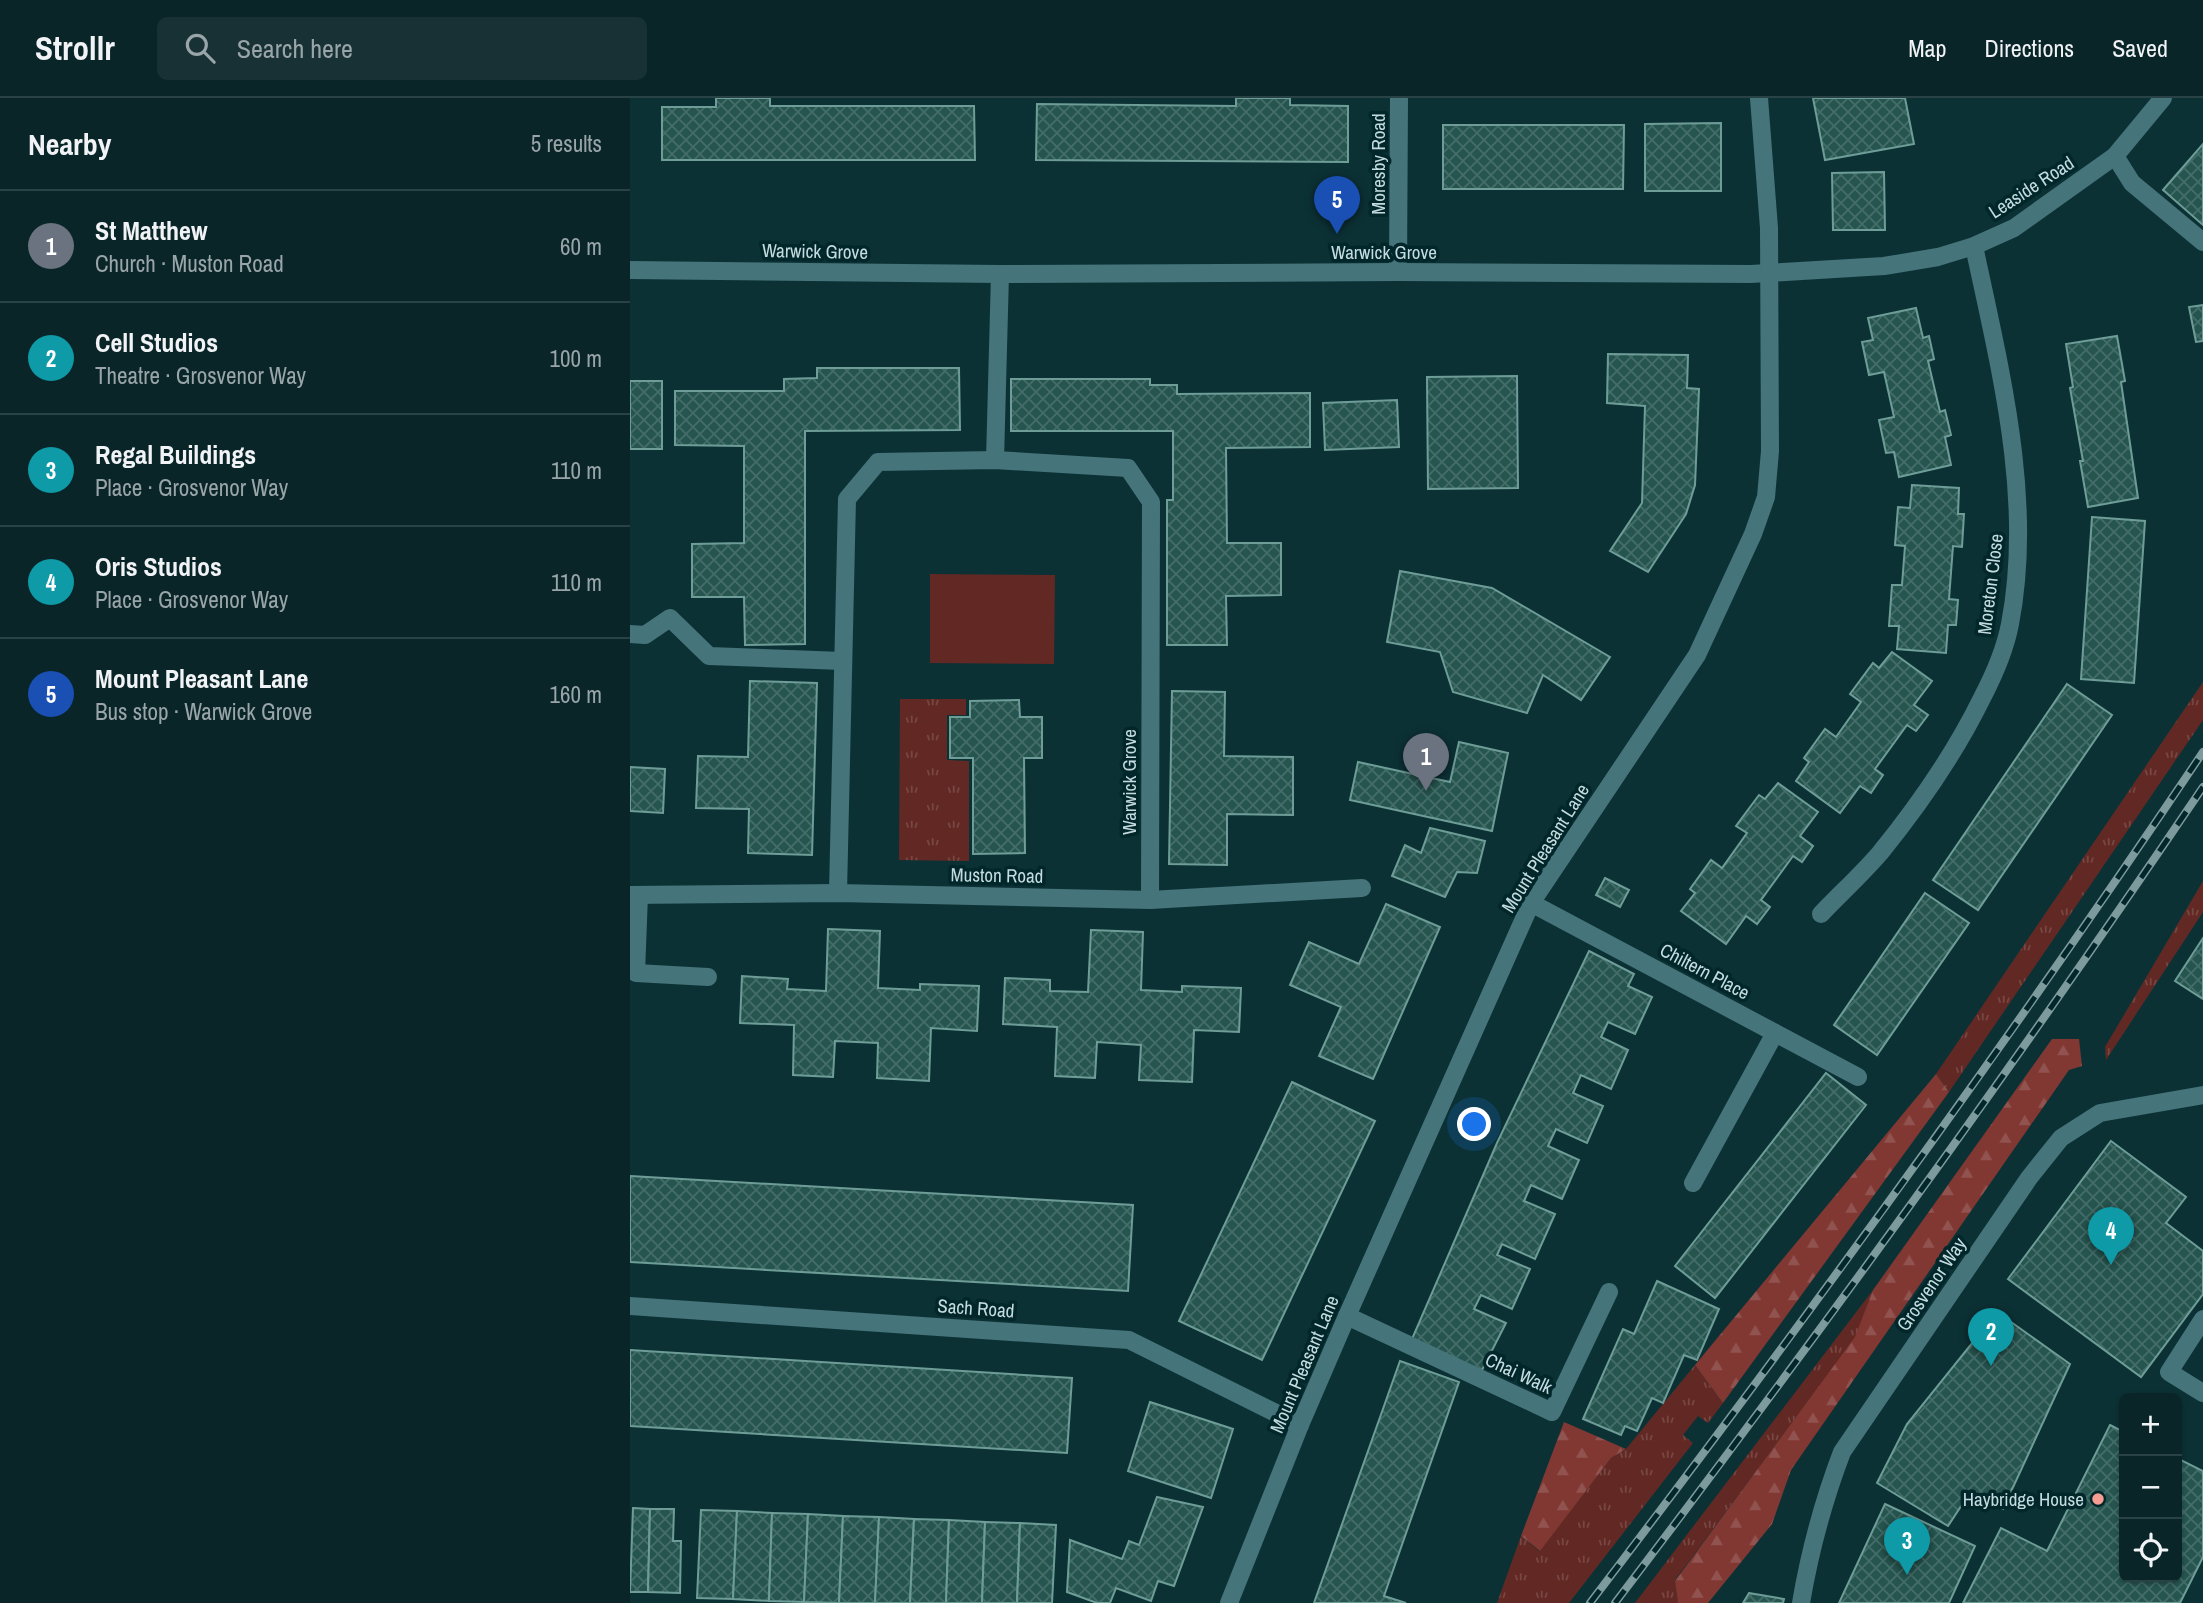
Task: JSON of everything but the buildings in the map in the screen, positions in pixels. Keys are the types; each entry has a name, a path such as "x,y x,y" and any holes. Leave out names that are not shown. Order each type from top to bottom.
{"street":[{"name":"Moresby Road","path":"1398,272 1399,98"},
{"name":"Mount Pleasant Lane","path":"1229,1603 1347,1316 1531,903 1697,655 1753,534 1766,497 1770,451 1769,228 1759,98"},
{"name":"Leaside Road","path":"1769,274 1884,266 1938,257 1974,246 2014,228 2115,156 2163,98"},
{"path":"2115,156 2132,183 2203,242"},
{"name":"Moreton Close","path":"1821,914 1879,853 1945,765 1996,670 2010,625 2018,553 2015,476 2000,368 1974,246"},
{"name":"Warwick Grove","path":"630,270 1000,274 1769,274"},
{"path":"995,460 1000,274"},
{"name":"Warwick Grove","path":"838,893 847,499 878,462 995,460 1128,468 1151,502 1150,900"},
{"path":"630,634 645,635 670,618 709,656 843,661"},
{"name":"Muston Road","path":"634,895 838,893 1150,900 1362,888"},
{"path":"634,895 635,973 708,977"},
{"name":"Chiltern Place","path":"1531,903 1858,1077"},
{"path":"1693,1182 1775,1032"},
{"name":"Grosvenor Way","path":"1801,1603 1814,1535 1842,1452 2029,1178 2061,1138 2100,1113 2203,1094"},
{"name":"Chai Walk","path":"1347,1316 1552,1412 1609,1292"},
{"name":"Sach Road","path":"630,1306 1129,1340 1300,1425"},
{"path":"2203,1320 2169,1372 2203,1393"}],"green space":[{"path":"930,574 1055,575 1054,664 930,663"},
{"path":"2203,682 2203,720 1949,1092 1936,1074"},
{"path":"900,699 966,699 966,715 947,715 947,760 969,761 969,861 899,860"},
{"path":"2203,881 2203,912 2106,1060 2105,1047"},
{"path":"2052,1039 2079,1039 2082,1066 2069,1070 1791,1470 1772,1524 1708,1603 1678,1603 1675,1581 1855,1337 1873,1290"},
{"path":"1936,1074 1949,1092 1723,1403 1695,1365"},
{"path":"1873,1290 1856,1337 1675,1580 1678,1603 1635,1603"},
{"path":"1695,1365 1723,1403 1708,1423 1698,1416 1683,1435 1693,1443 1569,1603 1497,1603 1521,1536 1539,1551 1611,1458 1626,1449"},
{"path":"1564,1422 1626,1449 1611,1458 1540,1551 1521,1536"}],"railway":[{"path":"1590,1603 1903,1182 2055,969 2203,752"},
{"path":"1615,1603 1915,1199 2203,787"}],"place":[{"name":"Mount Pleasant Lane","path":"1337,234"},
{"name":"St Matthew","path":"1426,791"},
{"name":"Oris Studios","path":"2111,1265"},
{"name":"Cell Studios","path":"1991,1366"},
{"name":"Haybridge House","path":"2098,1499"},
{"name":"Regal Buildings","path":"1907,1575"}]}
